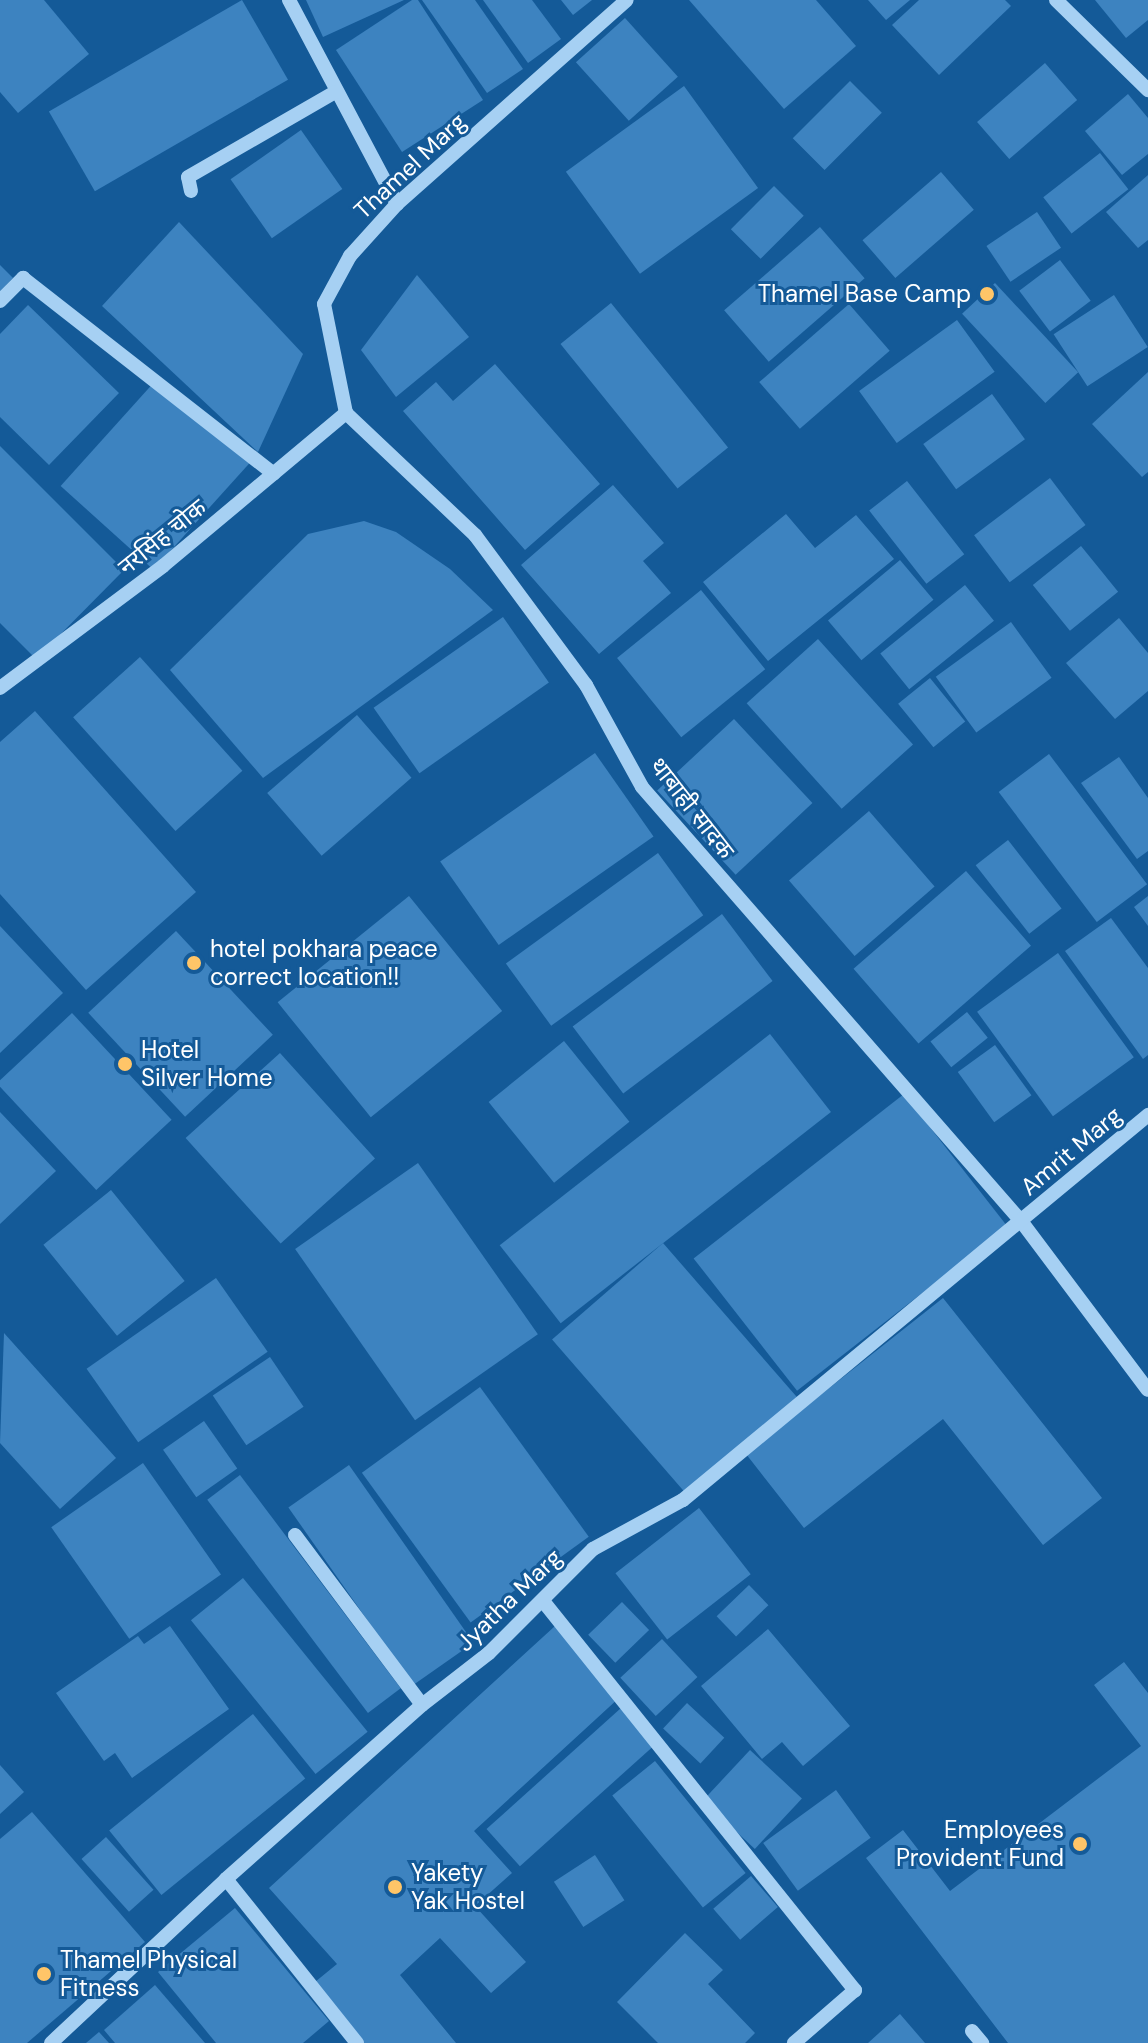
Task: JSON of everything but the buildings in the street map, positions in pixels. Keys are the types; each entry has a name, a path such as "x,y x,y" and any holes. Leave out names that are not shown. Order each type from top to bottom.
{"street":[{"path":"289,0 397,204"},
{"name":"Thamel Marg","path":"346,413 324,304 350,256 397,204 627,0"},
{"path":"1056,0 1148,90"},
{"path":"191,191 188,177 335,92"},
{"path":"0,301 23,278 274,474"},
{"name":"नरसिंह चोक","path":"0,688 152,575 346,413"},
{"name":"थाबाही सादक","path":"346,413 475,535 586,685 642,787 1021,1221 1148,1390"},
{"name":"Amrit Marg","path":"1021,1221 1148,1115"},
{"name":"Jyatha Marg","path":"51,2043 226,1879 422,1705 489,1653 593,1549 683,1500 1021,1221"},
{"path":"295,1535 422,1705"},
{"path":"543,1601 855,1990 794,2043"},
{"path":"226,1879 357,2043"}],"place":[{"name":"Thamel Base Camp","path":"987,294"},
{"name":"hotel pokhara peace correct location!!","path":"194,963"},
{"name":"Hotel Silver Home","path":"125,1064"},
{"name":"Employees Provident Fund","path":"1080,1844"},
{"name":"Yakety Yak Hostel","path":"395,1887"},
{"name":"Thamel Physical Fitness","path":"44,1974"}]}
